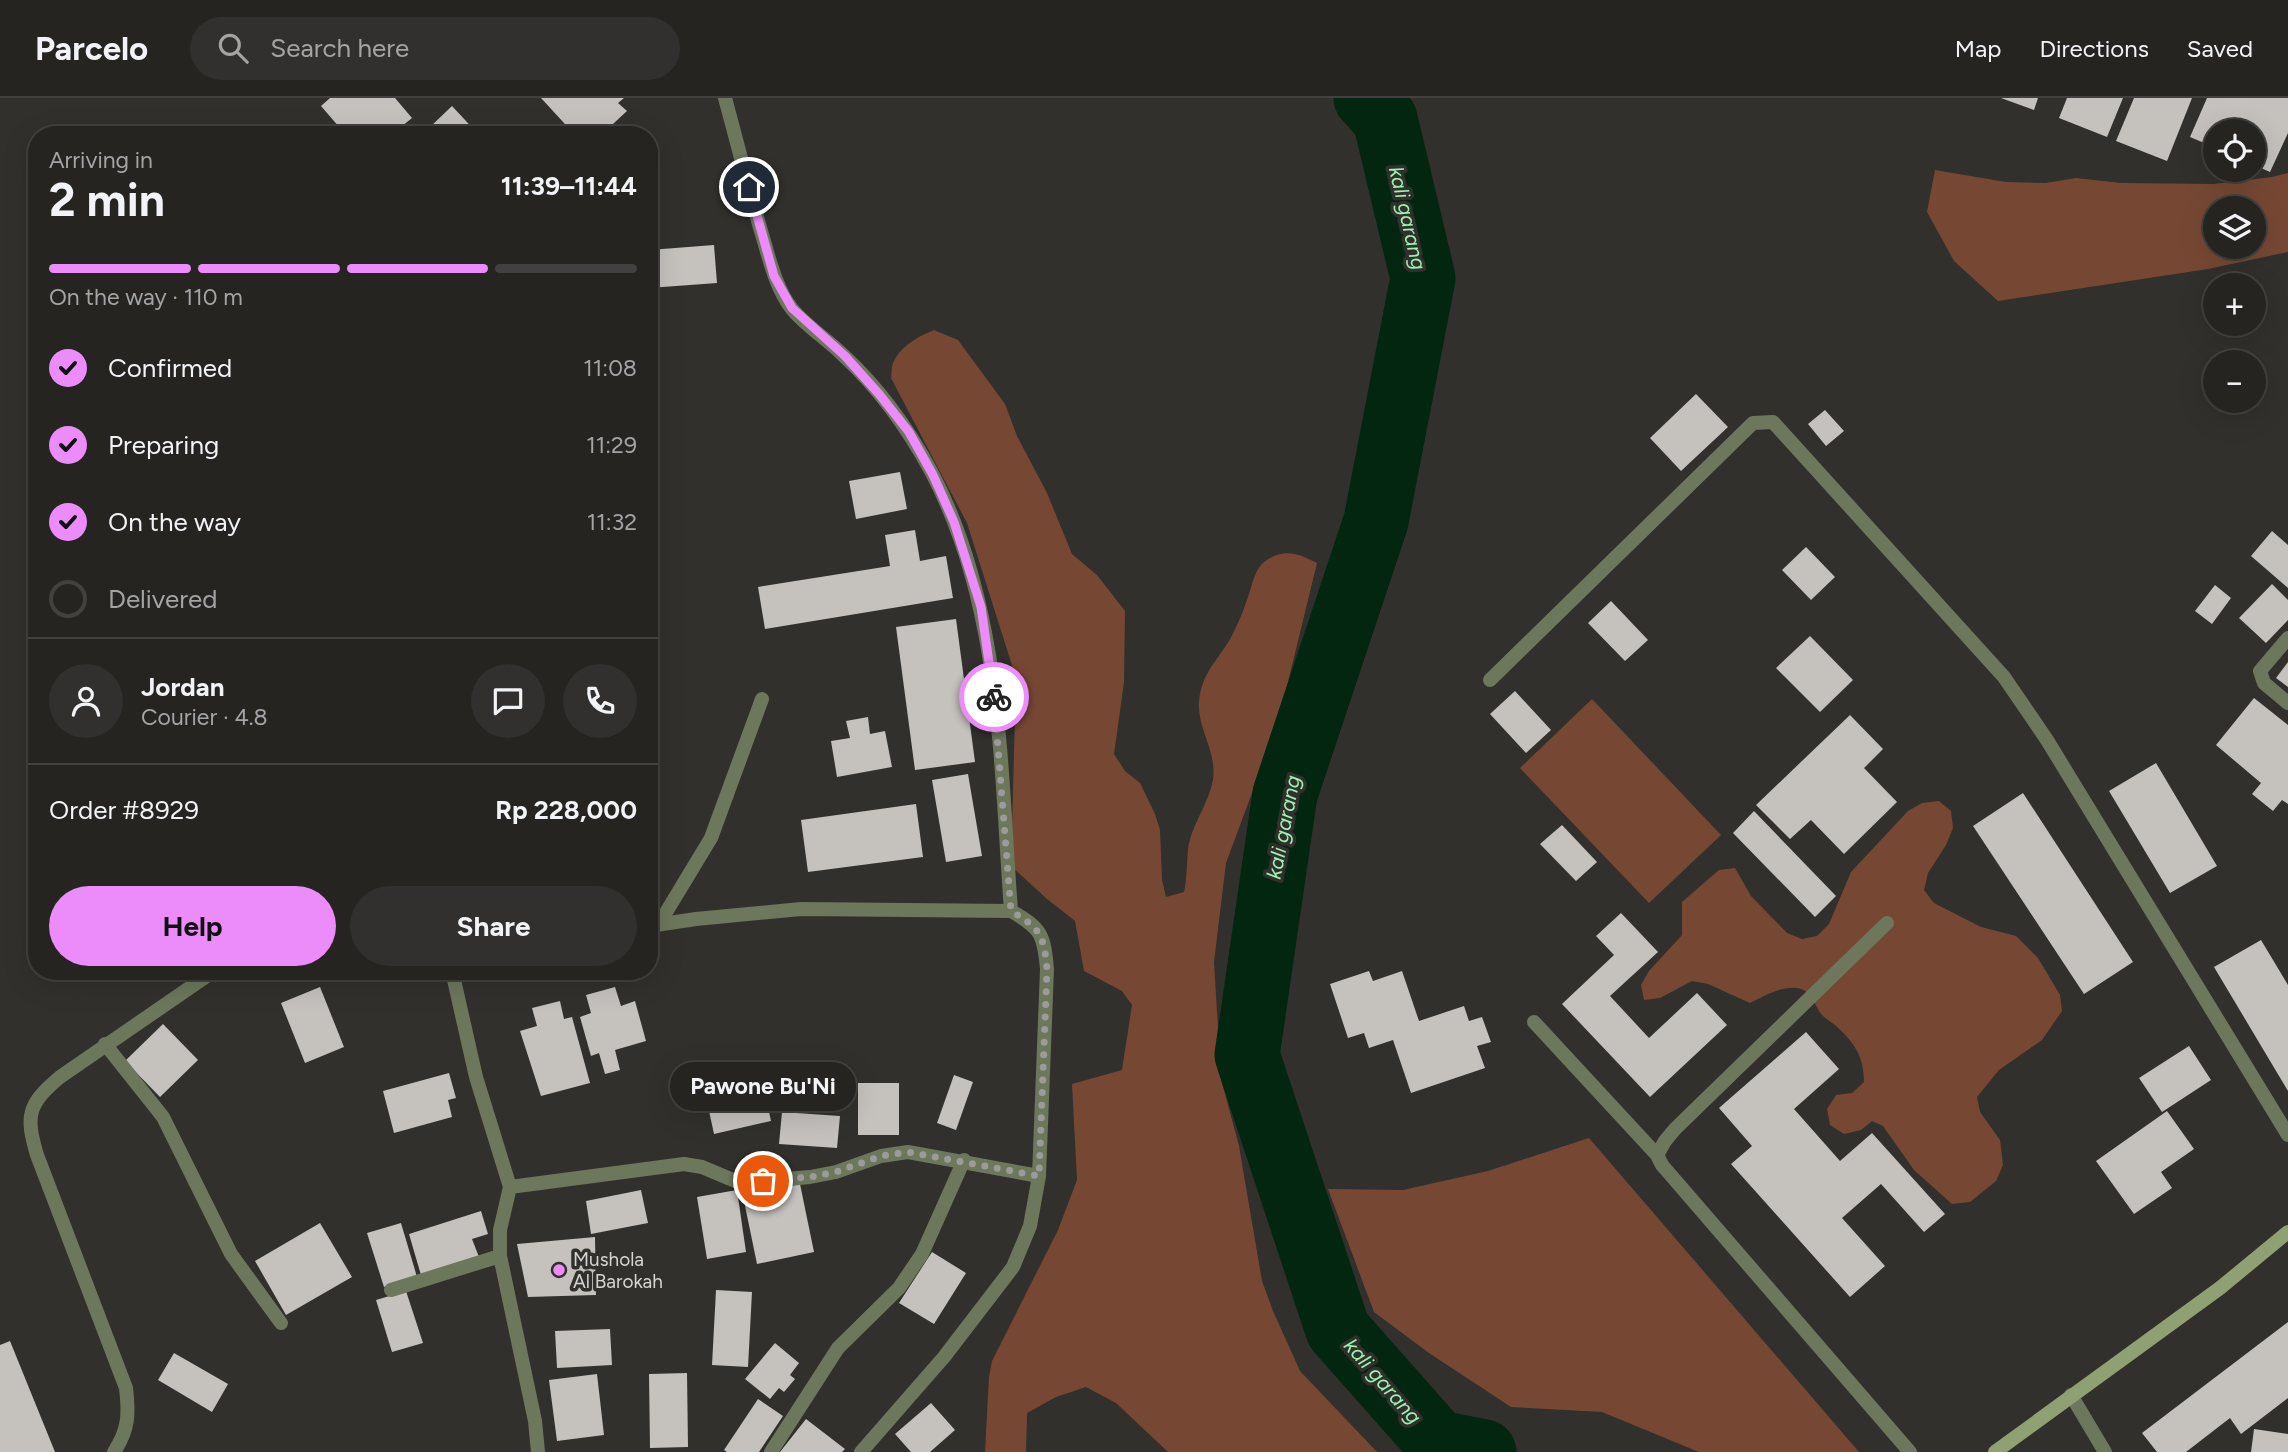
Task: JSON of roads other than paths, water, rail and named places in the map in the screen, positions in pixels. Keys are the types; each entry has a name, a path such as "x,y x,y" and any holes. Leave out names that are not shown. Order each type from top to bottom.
{"street":[{"path":"725,98 774,276 792,308 845,356 909,432 933,475 971,569 981,607 998,732 1011,911"},
{"path":"1490,680 1753,423 1773,422 2004,677 2046,740 2288,1135"},
{"path":"2288,638 2260,671 2264,683 2288,703"},
{"path":"658,919 711,838 762,699"},
{"path":"658,925 801,909 1011,911 1034,925 1045,947 1047,969 1039,1176 1030,1226 1013,1266 944,1357 860,1452"},
{"path":"1657,1155 1675,1129 1888,923"},
{"path":"114,1452 125,1436 129,1411 126,1388 29,1129 32,1109 41,1093 105,1044 201,980"},
{"path":"454,980 476,1077 510,1187 500,1230 500,1256 535,1421 538,1452"},
{"path":"1534,1022 1657,1155 1661,1166 1910,1452"},
{"path":"105,1044 163,1117 231,1254 281,1323"},
{"path":"510,1187 684,1164 702,1167 740,1182 810,1177 836,1172 881,1156 908,1152 964,1160 1039,1176"},
{"path":"771,1452 838,1348 899,1288 922,1254 964,1160"},
{"path":"1995,1452 2220,1288 2288,1232"},
{"path":"391,1290 500,1256"},
{"path":"2071,1395 2105,1452"}],"waterway":[{"name":"kali garang","path":"1366,98 1385,119 1423,278 1376,521 1285,794 1247,1055 1338,1330 1438,1443 1484,1452"},
{"path":"1378,98 1385,119"}],"place":[{"name":"Pawone Bu'Ni","path":"763,1181"},
{"name":"Mushola Al Barokah","path":"559,1270"}]}
